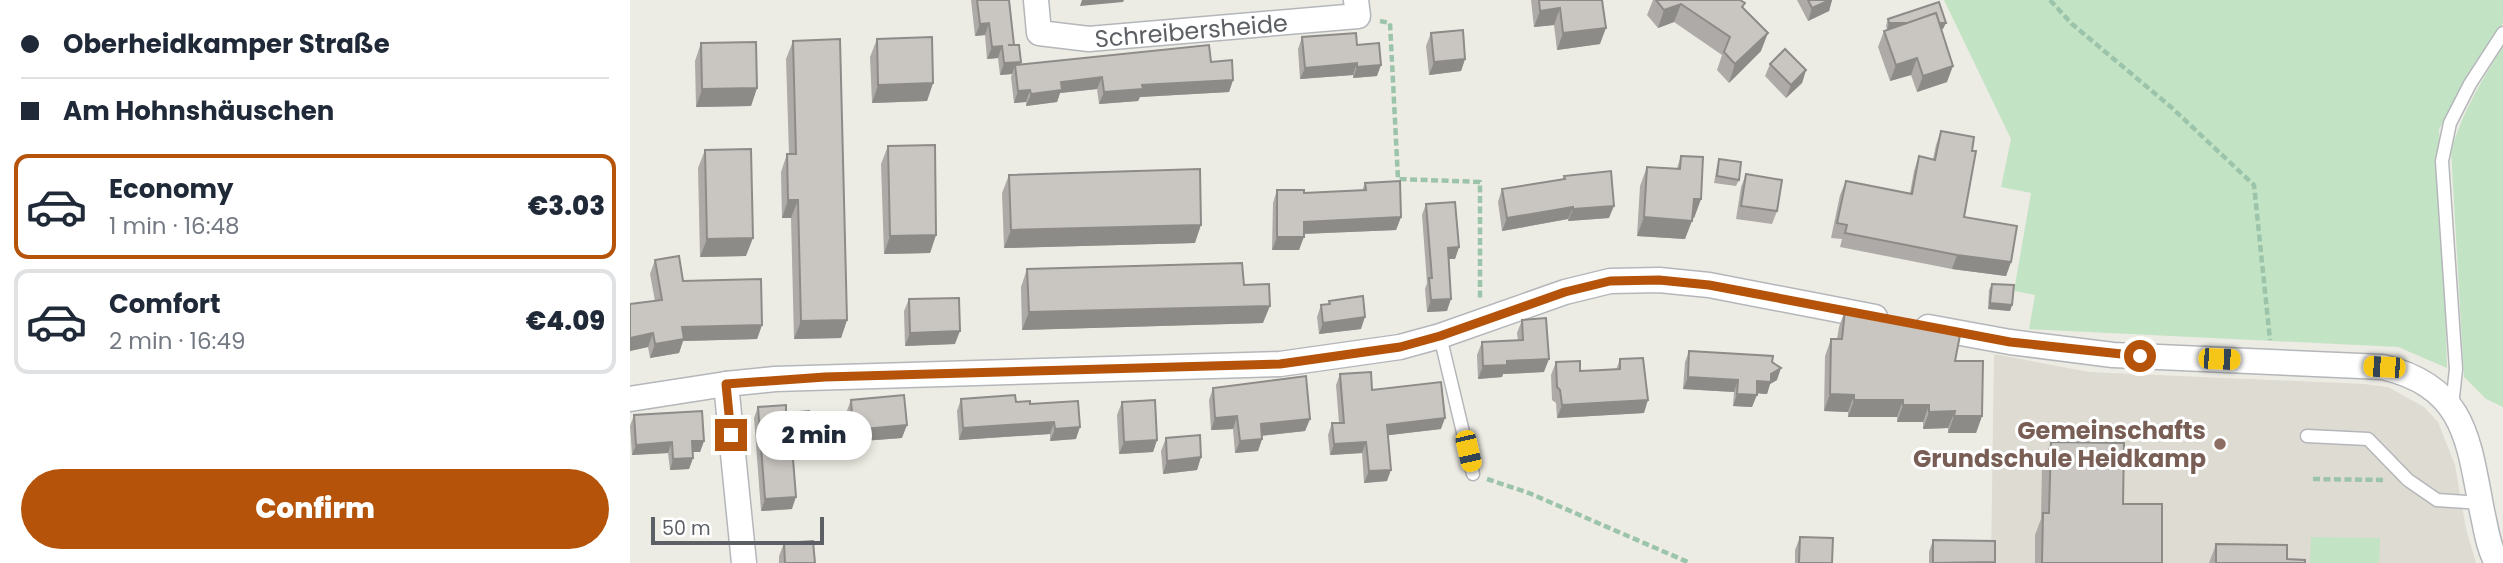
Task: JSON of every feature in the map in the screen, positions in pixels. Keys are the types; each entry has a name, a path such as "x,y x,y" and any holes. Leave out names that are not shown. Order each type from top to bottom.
{"street":[{"name":"Schreibersheide","path":"1036,0 1039,33 1089,39 1357,8"},
{"path":"630,399 726,384 825,377 1280,364 1360,354 1440,336 1588,285 1610,281 1659,280 1709,285 2010,342 2113,355 2384,367 2408,373 2431,386 2452,407 2469,444 2488,540 2497,563"},
{"path":"726,384 744,563"}],"lane":[{"path":"2452,407 2456,369 2442,161 2450,122 2470,84 2503,33"},
{"path":"1440,336 1473,474"},
{"path":"2307,436 2368,439 2408,480 2437,500 2481,503"}],"path":[{"path":"2050,0 2072,24 2171,107 2254,185 2272,362"},
{"path":"1357,8 1390,23 1398,179 1480,182 1479,282"},
{"path":"1473,474 1529,493 1690,563"},
{"path":"2313,479 2408,480"}],"shaded area":[{"name":"Gemeinschafts Grundschule Heidkamp","path":"1994,354 2089,372 2388,387 2424,407 2438,422 2455,465 2466,529 2476,563 1991,563"}],"green space":[{"path":"1944,0 2503,0 2503,23 2439,129 2447,368 2398,347 2029,329 2035,295 2014,291 2031,193 2001,187 2011,139"},
{"path":"2503,46 2503,407 2486,399 2464,377 2451,151 2467,110"},
{"path":"2311,537 2380,538 2379,563 2310,563"}],"building":[{"path":"977,0 1009,0 1014,45 1019,45 1021,62 1004,63 1002,46 992,47 989,23 980,24"},
{"path":"1539,0 1602,0 1606,28 1563,33 1560,8 1540,11"},
{"path":"1656,0 1740,0 1745,3 1742,7 1768,33 1735,64 1724,52 1730,37 1681,4 1664,10"},
{"path":"1808,0 1830,0 1812,8"},
{"path":"1939,2 1946,23 1939,23 1936,13 1908,23 1889,23 1888,19"},
{"path":"1936,13 1953,66 1923,76 1917,58 1896,65 1884,31"},
{"path":"1463,30 1465,59 1434,62 1431,33"},
{"path":"1356,33 1357,45 1379,43 1381,65 1357,67 1357,63 1305,68 1302,37"},
{"path":"932,37 933,83 878,85 877,39"},
{"path":"840,39 847,320 801,321 798,200 788,200 787,154 796,154 793,41"},
{"path":"756,42 757,88 702,89 701,43"},
{"path":"1209,45 1211,62 1232,60 1233,80 1142,85 1143,89 1104,92 1102,77 1061,82 1062,90 1031,94 1030,90 1018,91 1015,65"},
{"path":"1785,49 1806,70 1791,85 1770,64"},
{"path":"1941,131 1974,137 1972,151 1976,151 1964,217 2017,226 2011,262 1957,255 1845,233 1847,225 1837,223 1846,181 1912,194 1919,156 1935,160"},
{"path":"935,145 936,235 890,236 888,146"},
{"path":"751,149 753,238 707,239 705,150"},
{"path":"1681,156 1703,157 1701,199 1694,199 1692,221 1644,217 1647,167 1680,169"},
{"path":"1719,159 1741,162 1739,180 1717,176"},
{"path":"1200,169 1201,225 1011,230 1009,175"},
{"path":"1611,171 1614,206 1573,207 1507,218 1502,189 1565,179 1564,176"},
{"path":"1746,174 1782,180 1777,211 1741,206"},
{"path":"1400,181 1401,217 1304,222 1304,237 1277,237 1277,190 1304,190 1304,193 1366,190 1365,183"},
{"path":"1455,202 1459,247 1448,248 1451,299 1431,300 1429,278 1432,278 1426,204"},
{"path":"679,256 683,281 761,279 762,325 682,327 684,339 655,344 653,333 630,338 630,304 662,300 655,260"},
{"path":"1242,263 1244,285 1269,284 1270,306 1029,312 1027,269"},
{"path":"1992,284 2014,285 2012,305 1990,303"},
{"path":"1363,296 1365,317 1323,323 1321,305 1330,304 1329,301"},
{"path":"959,298 960,331 910,333 909,299"},
{"path":"1845,310 1961,330 1955,361 1983,361 1982,416 1954,416 1955,411 1929,412 1929,405 1903,405 1903,400 1854,400 1854,395 1830,394 1831,339 1842,339"},
{"path":"1546,318 1549,359 1507,361 1507,365 1483,366 1482,342 1523,340 1522,320"},
{"path":"1689,351 1773,356 1772,362 1781,368 1771,374 1771,382 1757,381 1757,395 1737,394 1738,380 1688,377"},
{"path":"1643,358 1648,400 1562,405 1557,387 1556,362 1580,361 1580,371 1602,370 1620,369 1620,359"},
{"path":"1371,372 1372,390 1441,382 1445,418 1387,425 1391,470 1369,471 1366,442 1334,444 1332,423 1344,423 1340,374"},
{"path":"1306,376 1310,419 1261,424 1262,439 1240,441 1237,416 1215,418 1213,388"},
{"path":"904,395 907,425 853,430 851,400"},
{"path":"1015,395 1016,402 1030,401 1030,404 1078,401 1080,427 1055,429 1054,422 963,428 961,399"},
{"path":"1155,400 1157,440 1124,442 1122,402"},
{"path":"786,405 786,413 809,411 810,433 791,434 796,497 765,499 758,407"},
{"path":"702,411 704,441 692,441 693,458 673,459 672,442 636,445 634,415"},
{"path":"1200,435 1201,457 1167,461 1166,438"},
{"path":"2051,442 2124,443 2123,504 2162,504 2162,563 2042,563 2043,513 2049,513"},
{"path":"1800,537 1833,538 1832,563 1799,563"},
{"path":"1933,540 1995,541 1995,562 1933,563"},
{"path":"813,541 815,563 785,563 784,543"},
{"path":"2216,544 2287,545 2287,559 2305,560 2305,563 2216,563"}],"place":[{"name":"Gemeinschafts Grundschule Heidkamp","path":"2220,444"}],"route":[{"path":"731,435 726,384 825,377 1280,364 1400,347 1481,323 1565,292 1610,281 1659,280 1709,285 2010,342 2140,356"}]}
